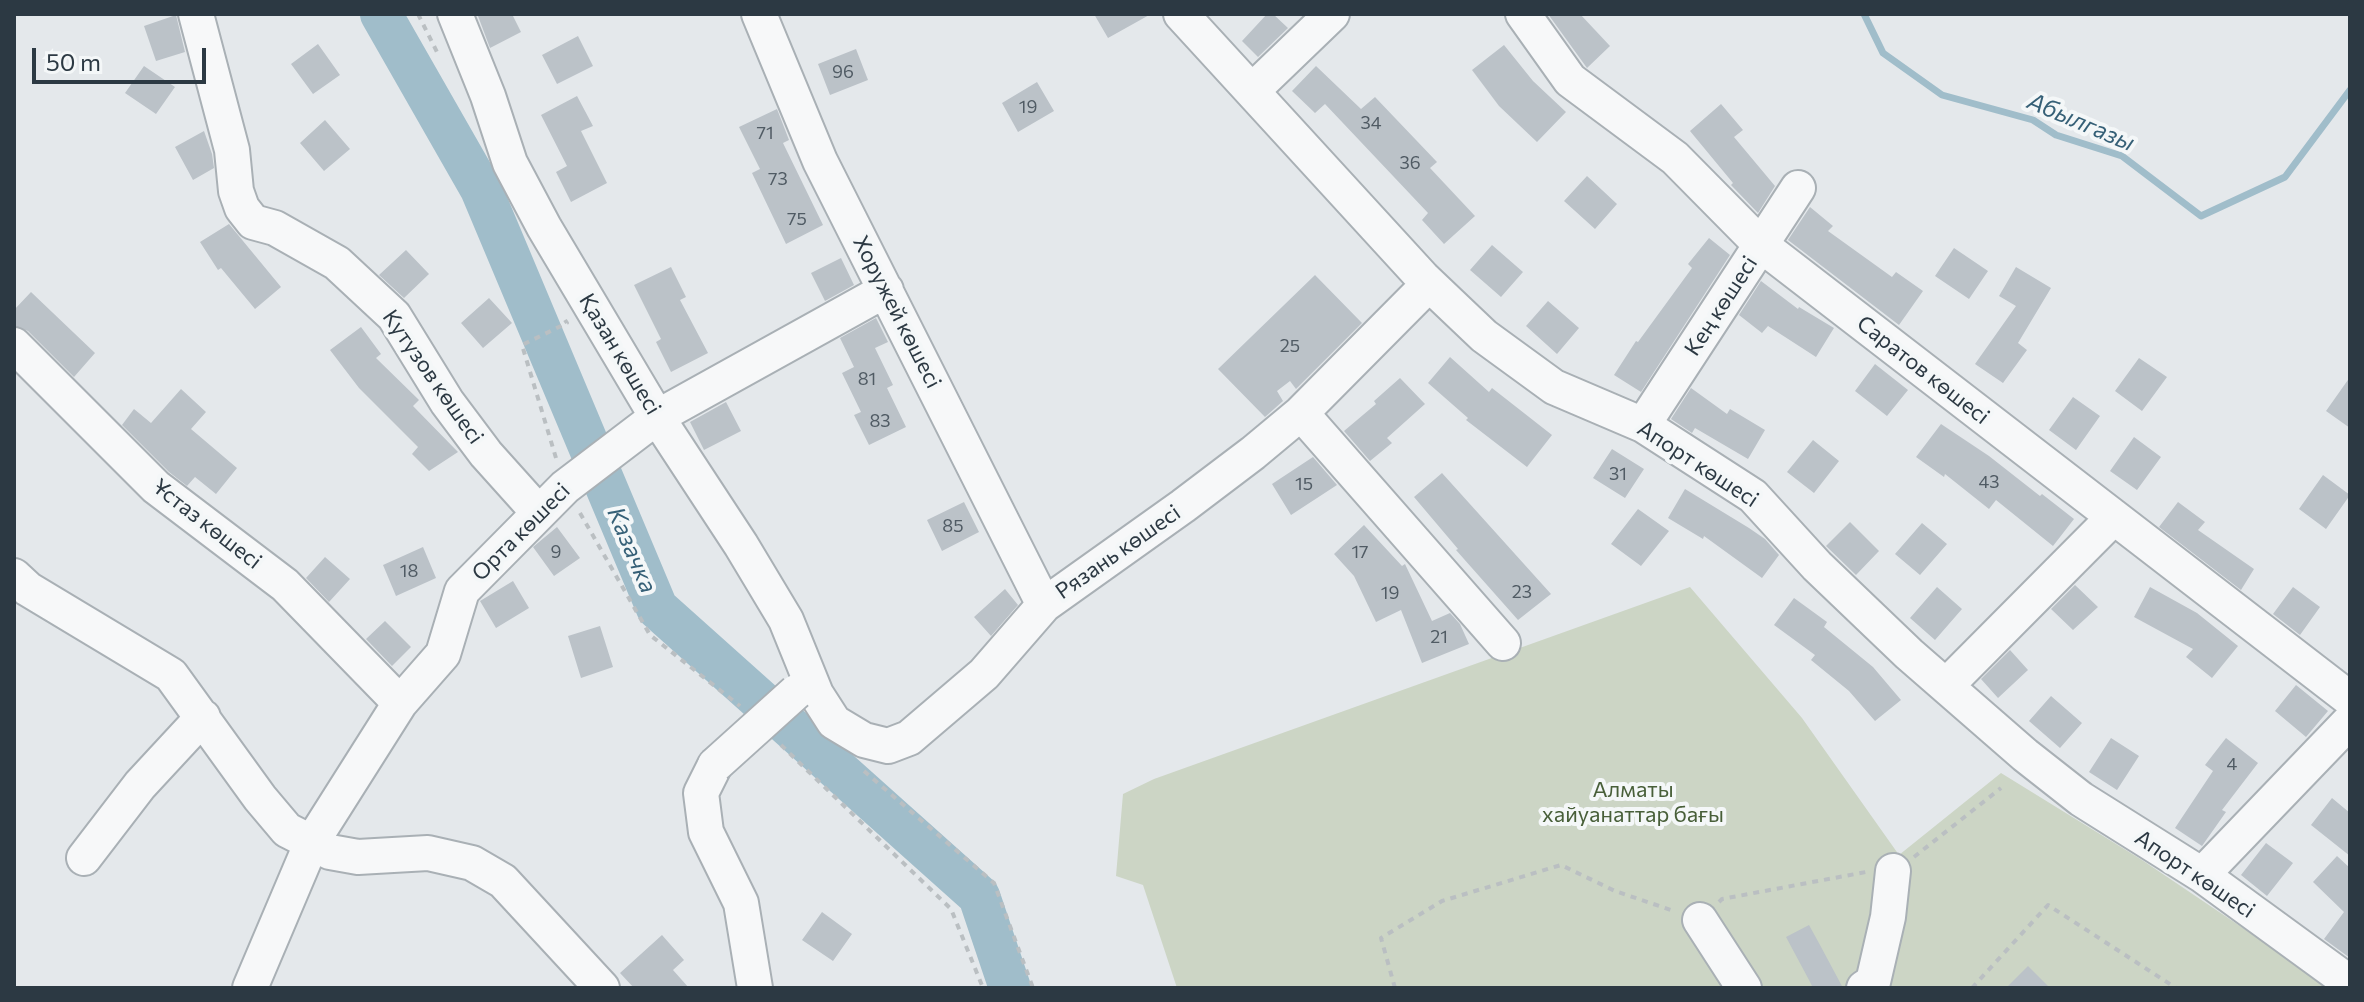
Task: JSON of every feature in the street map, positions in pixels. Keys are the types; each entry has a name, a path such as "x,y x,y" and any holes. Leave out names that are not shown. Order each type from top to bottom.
{"street":[{"name":"Кутузов көшесі","path":"196,14 232,150 236,191 242,208 253,222 275,228 337,263 394,316 447,402 486,454 539,513"},
{"name":"Қазан көшесі","path":"455,14 488,96 510,163 651,421 741,545 786,620 803,687"},
{"name":"Хоружей көшесі","path":"759,14 820,161 1044,605"},
{"name":"Апорт көшесі","path":"1181,14 1429,284 1484,336 1554,387 1643,425 1753,496 1817,566 2025,755 2081,799 2202,875 2350,983"},
{"path":"1252,91 1332,14"},
{"name":"Саратов көшесі","path":"1523,14 1570,80 1675,158 1761,245 2350,699"},
{"name":"Кең көшесі","path":"1643,425 1798,188"},
{"name":"Рязань көшесі","path":"803,687 834,722 864,740 888,746 909,738 984,674 1044,605 1195,497 1301,413 1429,284"},
{"name":"Орта көшесі","path":"250,988 312,842 400,703 443,654 462,591 569,484 651,421 886,290"},
{"name":"Ұстаз көшесі","path":"14,345 156,487 285,585 400,703"},
{"path":"1301,413 1503,643"},
{"path":"1946,686 2114,517"},
{"path":"14,576 28,589 171,675 260,798 287,830 330,852 358,857 428,853 472,863 503,881 602,988"},
{"path":"755,988 741,903 706,832 701,793 715,765 803,687"},
{"path":"84,858 140,785 203,717"},
{"path":"2202,875 2350,721"},
{"path":"1864,988 1873,982 1888,917 1893,871"},
{"path":"1700,920 1744,988"}],"path":[{"path":"567,323 522,345 569,484 650,635 749,715"},
{"path":"772,736 951,909 983,988"},
{"path":"853,762 994,883 1033,988"},
{"path":"1395,988 1381,938 1442,901 1561,865 1615,891 1700,920 1722,899 1875,870 1893,871 2001,788"},
{"path":"1972,988 2048,905 2176,988"}],"green space":[{"name":"Алматы хайуанаттар бағы","path":"1690,587 1802,718 1899,855 2001,773 2142,860 2332,988 1177,988 1143,885 1116,876 1123,794 1154,779"}],"building":[{"path":"512,14 521,32 490,48 478,16"},
{"path":"1094,14 1151,14 1108,38"},
{"path":"1267,14 1273,14 1288,28 1258,57 1242,41"},
{"path":"1548,14 1580,14 1610,46 1587,68"},
{"path":"176,15 185,52 156,61 144,26"},
{"path":"578,36 593,66 557,84 542,55"},
{"path":"318,44 340,75 313,94 291,64"},
{"path":"1504,45 1533,81 1566,112 1537,142 1499,106 1472,70"},
{"path":"856,49 868,80 830,95 818,64"},
{"path":"144,66 175,87 156,114 125,93"},
{"path":"1316,66 1361,109 1375,97 1437,162 1430,168 1475,216 1444,244 1422,220 1428,213 1325,104 1315,113 1292,91"},
{"path":"1037,82 1054,111 1018,132 1002,103"},
{"path":"577,96 593,126 581,131 607,183 571,202 556,172 567,166 541,115"},
{"path":"1721,104 1743,130 1734,137 1775,186 1758,213 1731,185 1733,183 1690,131"},
{"path":"777,109 789,140 783,143 823,225 786,244 752,173 760,169 739,127"},
{"path":"325,120 350,149 324,171 300,143"},
{"path":"204,131 214,168 193,180 175,147"},
{"path":"1587,176 1617,204 1595,229 1564,201"},
{"path":"1810,207 1833,226 1828,231 1892,277 1896,272 1923,291 1899,325 1788,240"},
{"path":"229,224 281,287 255,309 221,268 218,270 200,242"},
{"path":"1709,238 1730,255 1641,392 1614,375 1692,268 1688,264"},
{"path":"1492,245 1523,272 1501,297 1470,270"},
{"path":"1954,248 1988,271 1969,299 1935,276"},
{"path":"406,250 429,274 404,298 379,275"},
{"path":"841,258 854,285 825,301 811,273"},
{"path":"671,267 686,297 680,300 708,353 671,372 656,342 661,339 634,285"},
{"path":"2016,267 2051,288 2018,343 2027,350 2003,383 1975,364 2016,306 1999,296"},
{"path":"1315,275 1362,323 1296,389 1290,381 1277,391 1283,401 1265,417 1218,369"},
{"path":"1761,281 1798,309 1834,328 1816,357 1768,326 1762,333 1739,315"},
{"path":"31,292 95,353 74,377 28,331 14,326 14,310"},
{"path":"489,298 512,323 483,348 461,323"},
{"path":"1548,301 1579,328 1557,354 1526,326"},
{"path":"876,318 888,342 875,348 893,385 887,388 906,427 869,445 854,415 861,412 842,373 854,367 840,338"},
{"path":"361,327 381,354 376,358 419,400 413,406 458,452 429,471 412,454 418,447 359,388 330,350"},
{"path":"1450,357 1489,392 1492,388 1552,435 1527,467 1466,420 1468,418 1428,383"},
{"path":"2139,358 2167,377 2142,411 2115,391"},
{"path":"1875,364 1908,390 1887,416 1855,391"},
{"path":"2350,377 2350,428 2326,411"},
{"path":"1400,378 1425,404 1387,438 1392,443 1370,461 1344,431"},
{"path":"1691,388 1727,414 1730,409 1765,430 1748,459 1695,428 1692,433 1671,419"},
{"path":"181,389 206,412 191,429 237,468 216,494 195,477 187,486 122,425 134,409 151,423"},
{"path":"2073,397 2100,416 2076,450 2049,430"},
{"path":"726,402 741,431 704,450 690,422"},
{"path":"1941,424 2074,519 2053,546 1996,500 1989,509 1945,474 1944,477 1916,457"},
{"path":"2134,437 2161,457 2137,490 2110,471"},
{"path":"1813,440 1839,461 1814,493 1787,472"},
{"path":"1612,449 1644,469 1625,498 1593,478"},
{"path":"1313,457 1337,485 1291,515 1272,484"},
{"path":"1442,473 1551,594 1518,620 1414,497"},
{"path":"2323,475 2350,495 2326,529 2299,509"},
{"path":"1685,489 1765,539 1779,555 1762,578 1704,536 1703,539 1668,518"},
{"path":"964,502 979,532 942,551 927,520"},
{"path":"2178,502 2205,522 2198,530 2254,569 2241,590 2159,527"},
{"path":"1638,509 1669,531 1641,566 1611,544"},
{"path":"1850,522 1879,551 1856,575 1826,546"},
{"path":"1922,523 1947,544 1920,575 1895,554"},
{"path":"1364,525 1402,566 1405,564 1432,621 1450,613 1460,624 1469,644 1422,663 1401,610 1376,622 1354,576 1334,554"},
{"path":"557,527 580,558 554,576 533,547"},
{"path":"423,547 436,578 396,596 383,565"},
{"path":"325,557 350,579 329,602 306,578"},
{"path":"513,581 529,608 496,628 480,601"},
{"path":"2075,585 2098,607 2073,630 2051,609"},
{"path":"1937,587 1962,609 1935,640 1910,618"},
{"path":"2150,587 2197,613 2238,646 2212,678 2186,657 2193,649 2134,617"},
{"path":"2293,587 2320,607 2300,635 2273,614"},
{"path":"1005,589 1018,605 991,636 974,617"},
{"path":"1794,598 1827,622 1824,627 1873,667 1901,700 1875,721 1849,691 1811,660 1815,655 1774,625"},
{"path":"385,621 411,647 392,666 366,639"},
{"path":"600,626 613,667 581,678 568,636"},
{"path":"2010,650 2028,670 1998,698 1981,679"},
{"path":"2296,685 2328,711 2306,737 2275,711"},
{"path":"2051,696 2082,723 2060,748 2029,721"},
{"path":"2111,738 2139,756 2117,790 2089,772"},
{"path":"2226,738 2258,763 2222,810 2226,812 2202,846 2175,828 2213,771 2205,765"},
{"path":"2332,798 2350,813 2350,856 2311,825"},
{"path":"2266,843 2293,863 2267,896 2241,875"},
{"path":"2337,856 2350,868 2350,958 2324,939 2344,912 2313,882"},
{"path":"822,912 852,934 833,961 802,940"},
{"path":"1809,925 1843,988 1813,988 1786,937"},
{"path":"662,935 684,960 673,970 689,988 634,988 620,973"},
{"path":"2028,966 2050,988 2006,988"}],"waterway":[{"name":"Казачка","path":"381,14 481,189 657,608 979,896 1010,988"},
{"name":"Абылгазы","path":"1864,14 1883,53 1942,95 2033,120 2056,135 2122,156 2201,216 2285,177 2350,90"}]}
